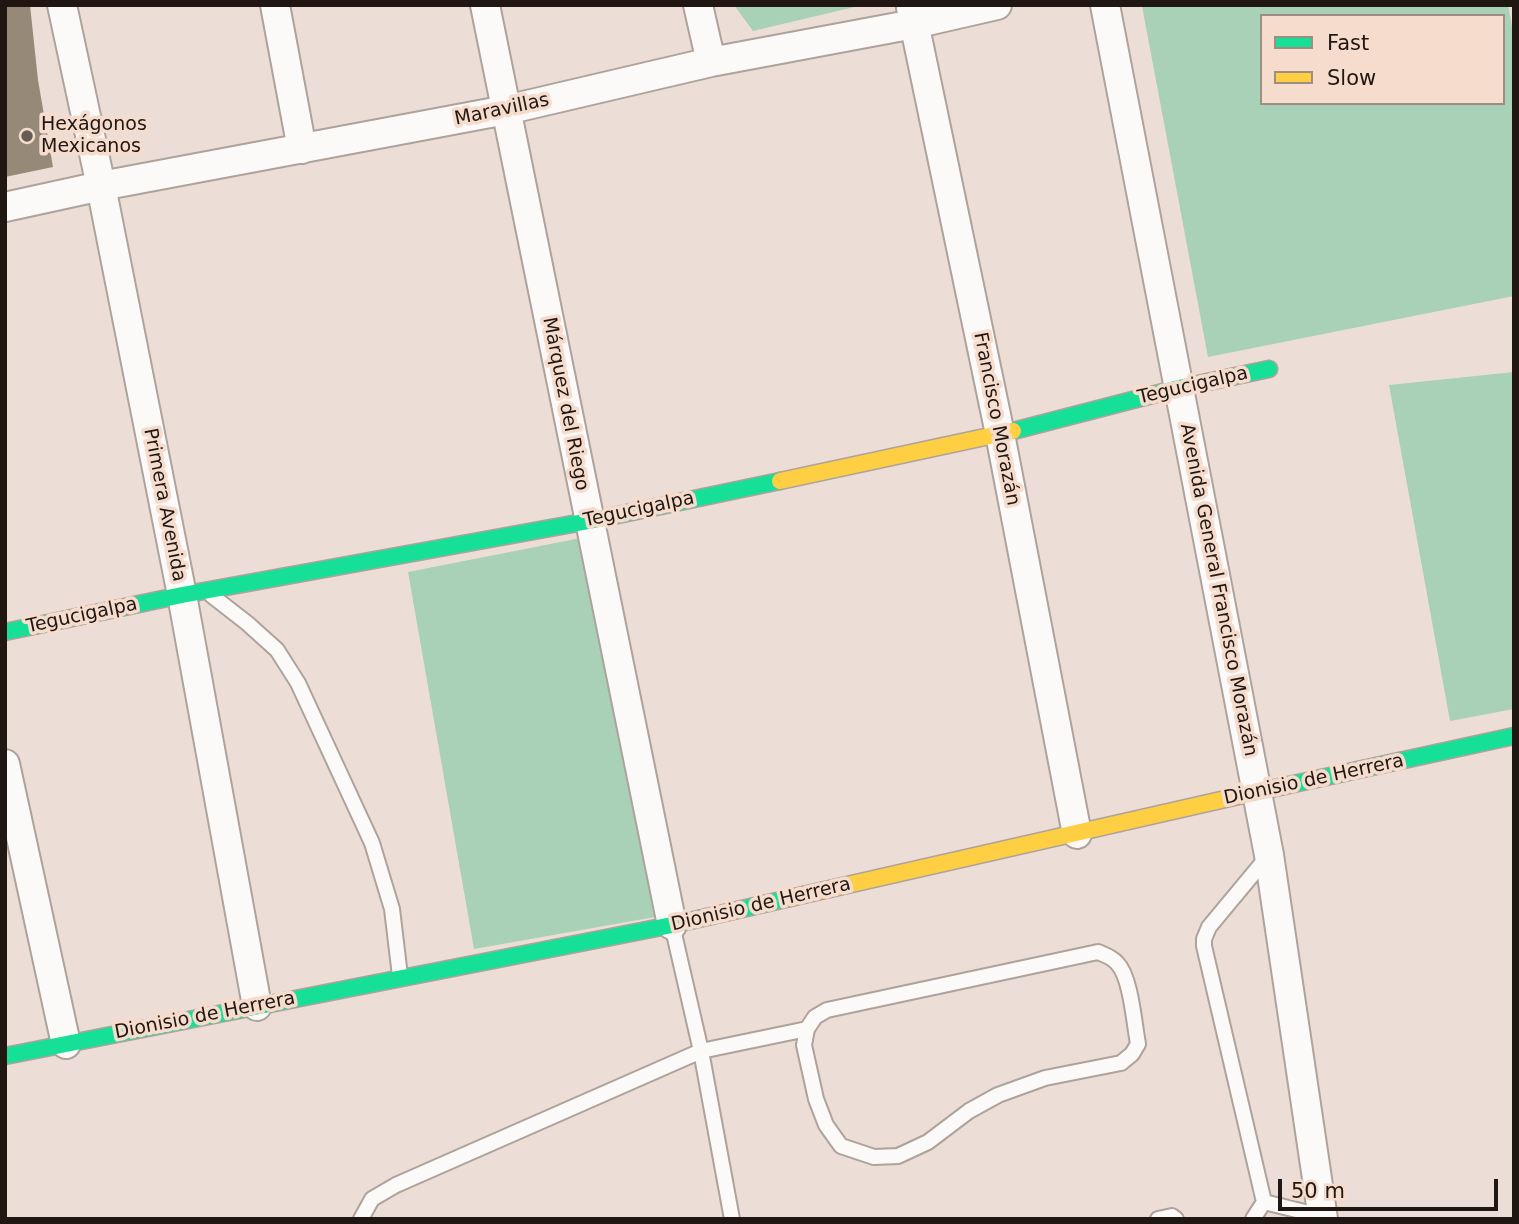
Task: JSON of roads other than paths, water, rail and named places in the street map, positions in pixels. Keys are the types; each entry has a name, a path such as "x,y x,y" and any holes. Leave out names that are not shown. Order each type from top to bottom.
{"street":[{"name":"Primera Avenida","path":"62,5 194,592 257,1006"},
{"path":"275,5 302,149"},
{"name":"Márquez del Riego","path":"485,5 672,925"},
{"path":"698,5 711,62"},
{"name":"Maravillas","path":"5,207 101,186 506,110 913,15 997,5"},
{"name":"Avenida General Francisco Morazán","path":"1105,5 1269,855 1326,1218"},
{"name":"Francisco Morazán","path":"913,15 1000,434 1077,834"},
{"name":"Tegucigalpa","path":"5,632 194,592 589,521 1000,434 1179,388 1269,369"},
{"name":"Dionisio de Herrera","path":"5,1056 672,925 1514,736"},
{"path":"5,764 66,1044"}],"lane":[{"path":"194,592 247,623 277,650 298,683 372,843 392,909 400,978"},
{"path":"1253,1219 1264,1202 1203,939 1209,927 1269,855"},
{"path":"672,925 701,1051 732,1219"},
{"path":"361,1219 372,1199 396,1185 701,1051 807,1029 815,1017 827,1010 1098,952 1111,957 1120,965 1126,979 1138,1044 1132,1054 1121,1063 1045,1078 998,1094 969,1111 928,1142 898,1156 874,1157 841,1146 826,1125 816,1099 804,1045 807,1029"},
{"path":"1264,1202 1326,1218"},
{"path":"1158,1219 1172,1216 1177,1219"}],"place":[{"name":"Hexágonos Mexicanos","path":"27,136"}]}
